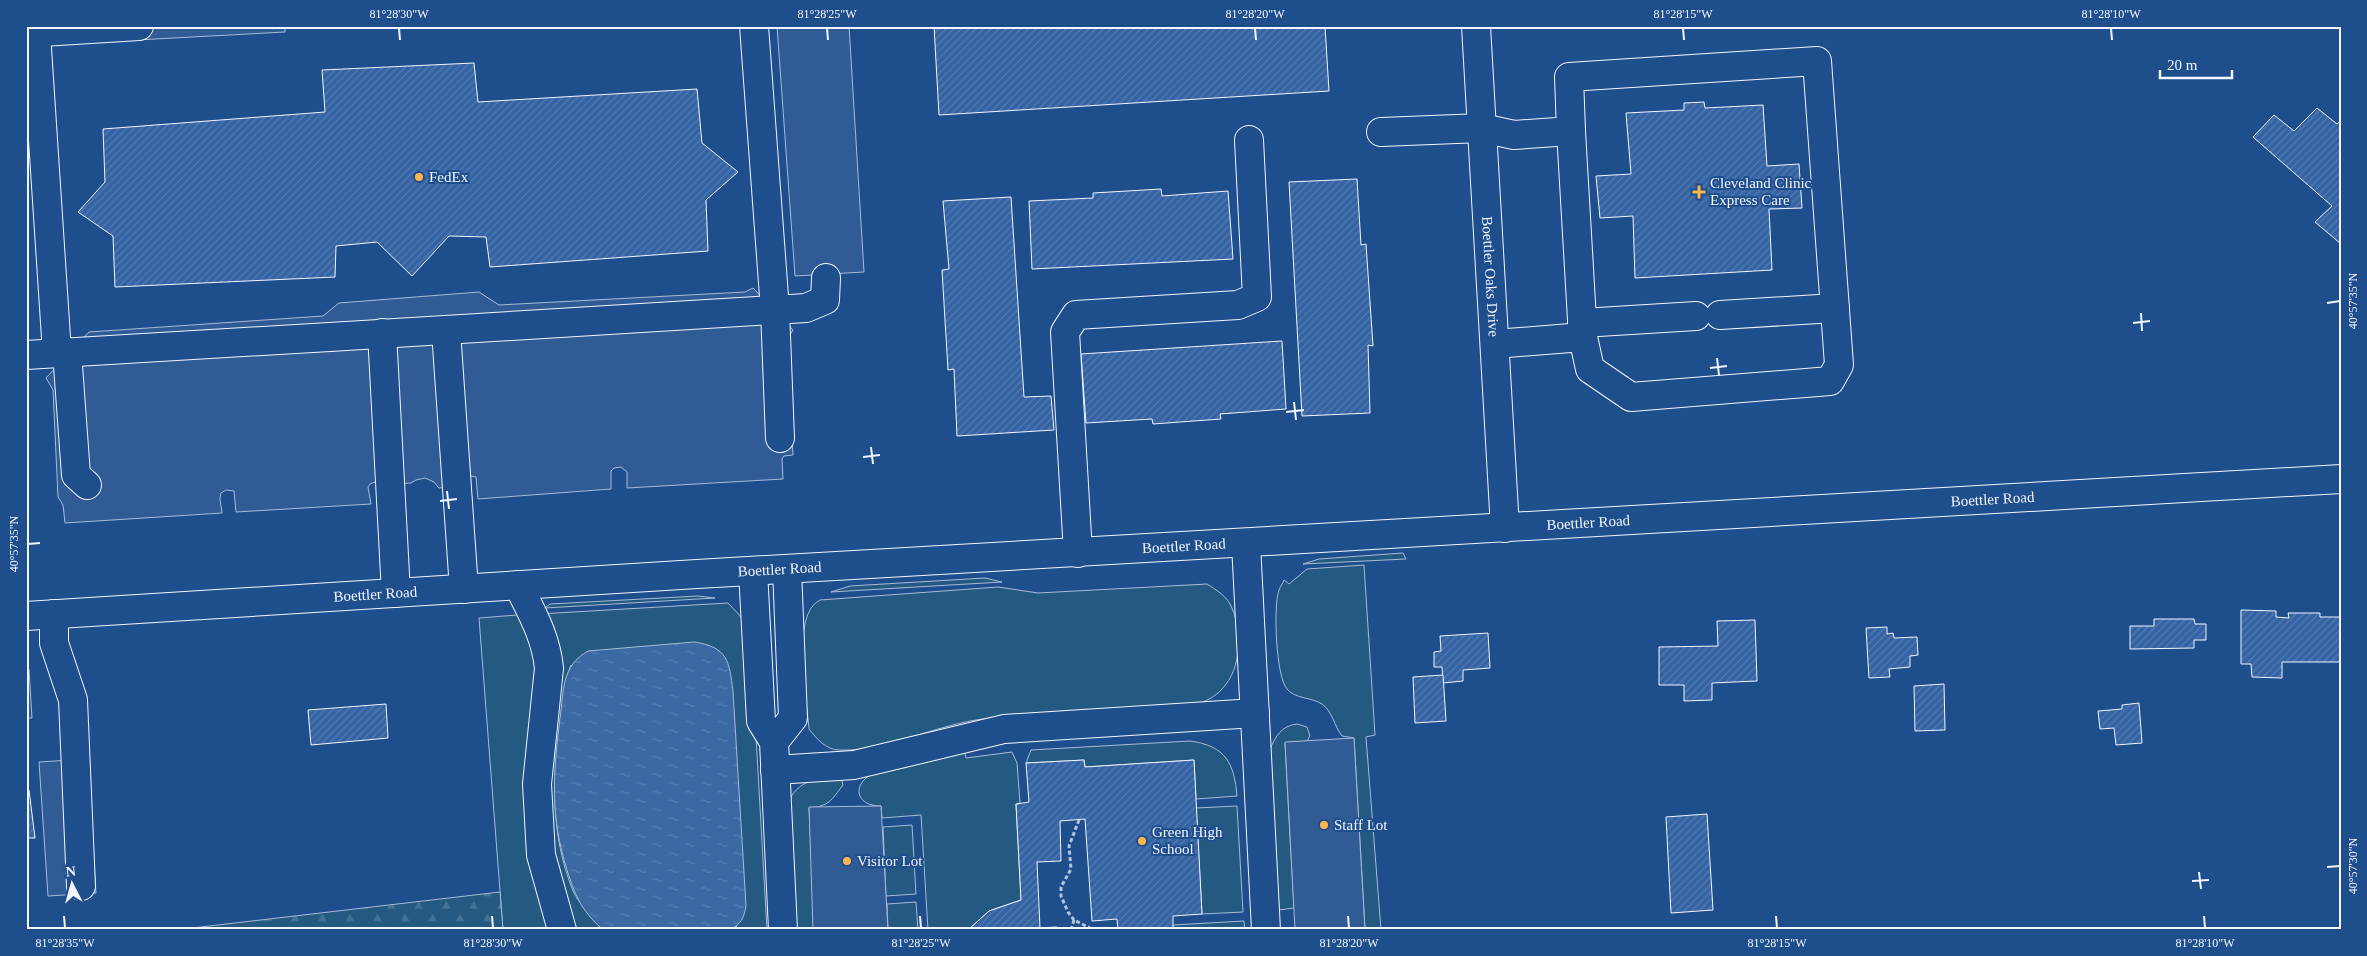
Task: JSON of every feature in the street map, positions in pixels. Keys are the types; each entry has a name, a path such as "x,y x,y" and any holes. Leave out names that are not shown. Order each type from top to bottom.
{"street":[{"path":"87,485 76,475 31,33 140,26"},
{"path":"754,26 775,310 780,438"},
{"name":"Boettler Oaks Drive","path":"1476,26 1505,528"},
{"path":"1817,61 1835,308 1839,365 1830,381 1631,397 1590,369 1583,330 1569,77 1817,61"},
{"path":"1381,132 1482,128 1514,135 1571,131"},
{"path":"1078,553 1064,332 1076,315 1238,305 1257,297 1249,140"},
{"path":"26,355 806,308 825,300 826,278"},
{"path":"1495,344 1583,330 1708,315 1835,308"},
{"path":"446,331 464,589"},
{"path":"382,333 396,593"},
{"name":"Boettler Road","path":"26,616 787,569 2341,480"},
{"path":"1246,544 1266,930"},
{"path":"774,742 793,718 787,569"},
{"path":"754,571 761,721 774,742 783,930"},
{"path":"518,585 545,639 548,656 549,668 537,784 541,855 562,930"},
{"path":"54,614 54,642 73,700 82,886"},
{"path":"775,770 854,765 1004,729 1255,714"}],"path":[{"path":"1079,820 1069,846 1071,868 1061,887 1061,896 1074,920 1094,930"},
{"path":"1071,930 1074,920"}],"green space":[{"path":"1403,553 1406,559 1303,564 1319,559"},
{"path":"1364,565 1375,735 1366,737 1381,930 1365,930 1354,738 1342,736 1329,711 1322,704 1294,695 1287,689 1280,671 1276,625 1277,598 1284,580 1289,584 1307,569"},
{"path":"985,578 1002,582 831,592 850,586"},
{"path":"1207,584 1223,595 1230,604 1234,614 1238,636 1237,660 1229,681 1222,689 1207,700 1196,705 1057,711 1003,716 959,723 890,743 855,750 830,748 818,740 809,729 802,659 803,640 805,622 811,608 820,600 998,587 1038,593"},
{"path":"698,596 715,598 545,608 550,604"},
{"path":"728,603 744,620 750,631 767,930 730,930 737,926 571,665 563,698 556,762 555,805 560,848 573,891 582,906 601,928 661,930 572,930 552,867 539,614"},
{"path":"517,615 534,633 555,930 503,930 479,618"},
{"path":"1297,724 1307,727 1310,736 1307,741 1285,743 1294,908 1279,910 1270,749 1274,740 1283,729"},
{"path":"1190,741 1212,747 1226,758 1236,784 1237,796 1196,799 1194,760 1085,767 1084,760 1026,763 1031,750"},
{"path":"964,750 966,758 1012,752 1017,763 1020,803 1016,804 1021,900 989,911 968,930 928,930 921,815 882,818 881,806 865,802 861,798 859,788 867,777 874,773"},
{"path":"841,778 843,785 832,799 821,806 809,808 815,930 794,930 789,800 799,787 805,783"},
{"path":"1237,806 1243,912 1202,914 1196,808"},
{"path":"912,825 916,894 886,896 883,827"},
{"path":"500,892 503,930 175,930"},
{"path":"916,902 918,930 888,930 887,904"},
{"path":"1244,921 1245,930 1173,930 1173,925"}],"shaded area":[{"path":"26,26 285,26 285,32 26,46"},
{"path":"777,26 849,26 864,272 795,276"},
{"path":"753,288 793,330 788,338 786,348 793,455 784,456 782,459 783,479 627,488 627,472 621,467 614,468 611,471 611,489 478,499 476,477 470,476 466,480 465,486 439,488 434,482 425,478 411,483 380,485 375,482 370,484 368,487 371,504 236,512 234,491 226,490 221,493 222,513 65,523 63,505 58,497 53,390 46,378 89,332 323,316 339,303 479,292 499,305 745,292"},
{"path":"26,669 29,669 32,718 26,718"},
{"name":"Staff Lot","path":"1354,738 1365,930 1295,930 1285,742"},
{"path":"87,759 96,893 48,896 39,762"},
{"name":"Visitor Lot","path":"881,806 888,930 813,930 809,807"}],"water":[{"path":"694,642 705,644 720,652 725,657 730,671 733,691 746,906 744,914 739,923 730,930 601,928 588,915 576,895 567,870 555,813 555,776 565,680 573,664 588,651"}],"building":[{"path":"934,26 1325,26 1329,91 939,115"},
{"name":"FedEx","path":"474,63 478,102 697,89 702,143 738,172 706,200 708,251 490,267 486,237 449,236 412,276 377,242 336,246 335,277 115,287 113,236 78,212 105,182 103,129 325,112 322,70"},
{"name":"Cleveland Clinic Express Care","path":"1704,102 1705,108 1763,105 1767,166 1799,164 1802,208 1769,209 1772,270 1635,278 1633,216 1600,218 1596,176 1631,174 1626,113 1684,110 1684,103"},
{"path":"2317,108 2337,124 2341,120 2341,244 2315,222 2332,206 2253,137 2274,115 2294,131"},
{"path":"1357,179 1361,245 1366,244 1373,346 1368,345 1370,413 1302,416 1289,182"},
{"path":"1161,189 1162,196 1228,191 1233,259 1032,269 1029,201 1093,198 1093,193"},
{"path":"1011,197 1024,397 1051,396 1054,430 957,436 954,369 948,370 942,270 949,269 943,201"},
{"path":"1282,341 1286,409 1220,414 1221,419 1153,424 1152,419 1086,423 1081,354"},
{"path":"2241,610 2276,611 2276,617 2289,618 2288,613 2320,613 2320,617 2341,617 2341,662 2282,662 2282,678 2252,677 2251,664 2241,664"},
{"path":"2154,619 2194,619 2195,624 2206,624 2206,640 2194,640 2194,648 2130,649 2130,626 2154,626"},
{"path":"1755,620 1757,681 1712,683 1712,700 1684,701 1684,685 1659,685 1659,647 1718,646 1717,621"},
{"path":"1887,627 1887,634 1893,633 1894,638 1917,637 1918,655 1910,656 1910,667 1889,669 1890,677 1869,678 1866,628"},
{"path":"1488,633 1490,668 1463,670 1463,681 1443,683 1442,667 1434,667 1434,652 1441,651 1440,636"},
{"path":"1443,675 1446,721 1415,723 1413,677"},
{"path":"1944,684 1945,730 1915,731 1914,686"},
{"path":"2139,703 2142,743 2116,745 2114,728 2100,729 2098,711 2122,709 2122,705"},
{"path":"386,704 388,738 311,745 308,710"},
{"name":"Green High School","path":"1084,760 1085,767 1194,760 1202,914 1173,916 1173,930 1118,930 1117,919 1092,921 1085,819 1060,821 1061,861 1037,862 1040,928 1057,927 1057,930 968,930 989,911 1021,900 1016,804 1029,802 1026,763"},
{"path":"26,790 29,790 35,838 26,838"},
{"path":"1707,814 1713,910 1671,913 1666,817"}],"place":[{"name":"FedEx","path":"419,177"},
{"name":"Cleveland Clinic Express Care","path":"1699,192"},
{"name":"Staff Lot","path":"1324,825"},
{"name":"Green High School","path":"1142,841"},
{"name":"Visitor Lot","path":"847,861"}]}
